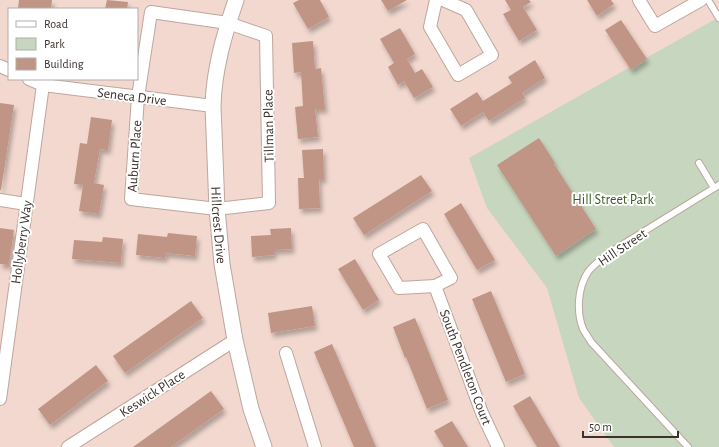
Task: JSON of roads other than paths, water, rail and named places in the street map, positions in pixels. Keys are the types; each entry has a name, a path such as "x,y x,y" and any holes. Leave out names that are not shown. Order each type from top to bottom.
{"street":[{"name":"Hillcrest Drive","path":"236,0 219,54 213,89 218,209 222,264 235,340 251,409 264,447"},
{"path":"436,0 430,27 458,74 492,55 466,10 443,0"},
{"path":"639,0 655,26 701,0"},
{"path":"138,97 151,12 228,23"},
{"name":"Tillman Place","path":"218,209 269,203 266,36 228,23"},
{"name":"Seneca Drive","path":"31,80 43,85 213,106"},
{"name":"Hollyberry Way","path":"0,399 43,85"},
{"name":"Auburn Place","path":"138,97 131,199 218,209"},
{"path":"0,200 26,204"},
{"path":"423,229 451,278 435,286 399,288 379,254 423,229"},
{"name":"South Pendleton Court","path":"435,286 482,413 498,447"},
{"name":"Keswick Place","path":"68,447 235,340"},
{"path":"286,353 315,447"}],"lane":[{"path":"708,0 719,18"},
{"path":"699,163 717,186"},
{"name":"Hill Street","path":"688,447 591,342 583,329 579,314 578,301 581,285 588,271 599,261 609,253 717,186"}],"park label":[{"name":"Hill Street Park","path":"613,199"}]}
